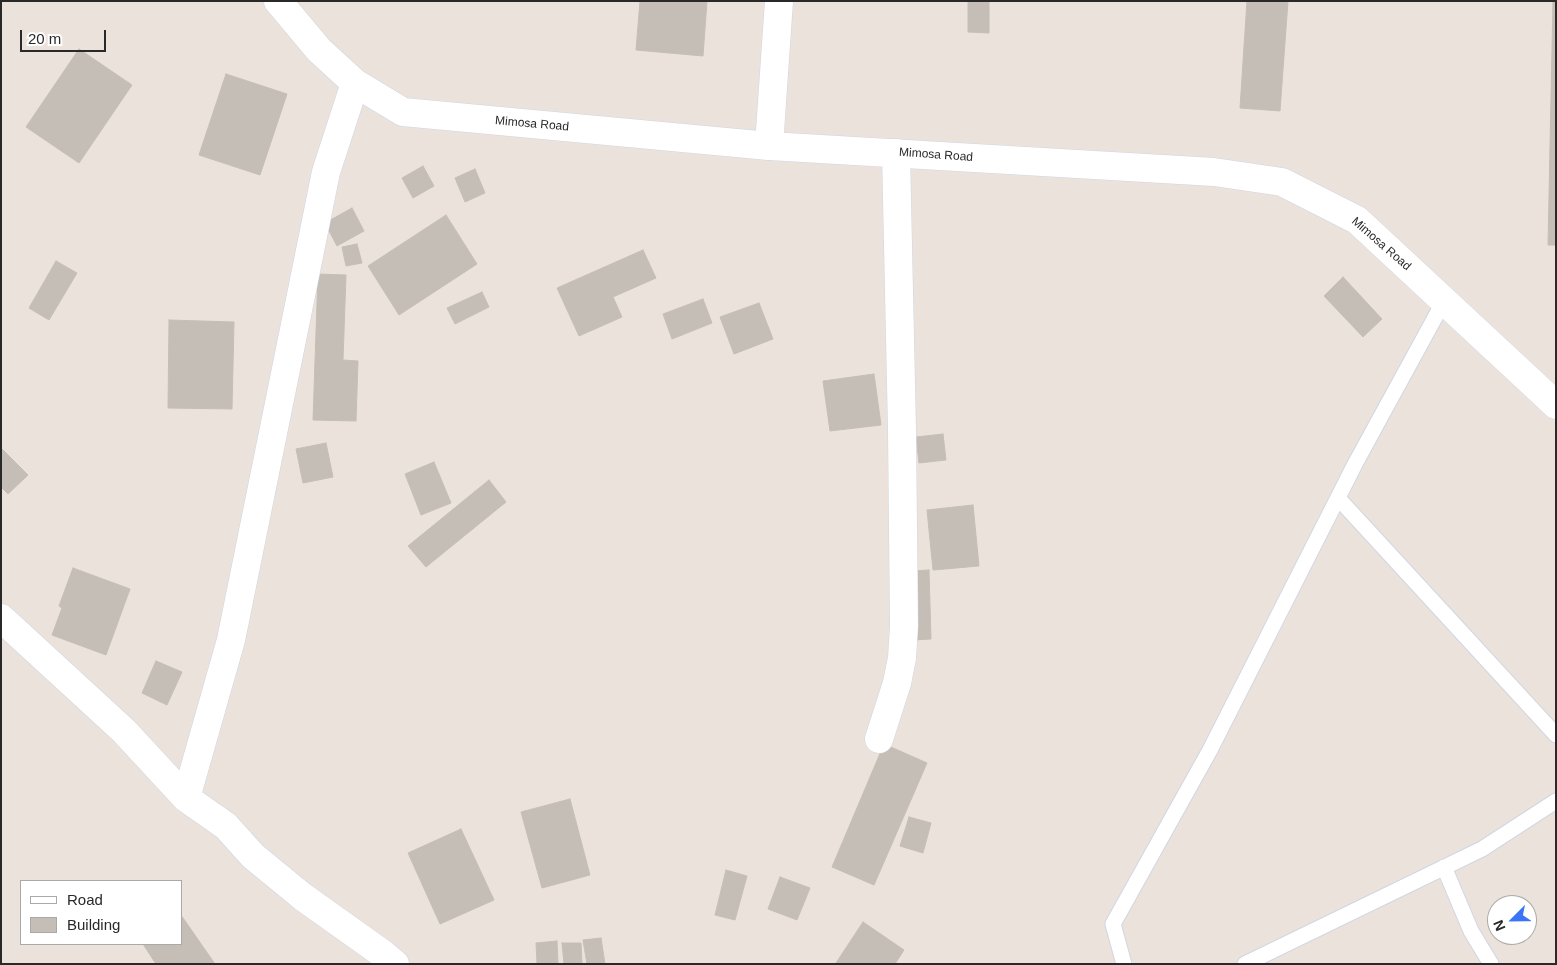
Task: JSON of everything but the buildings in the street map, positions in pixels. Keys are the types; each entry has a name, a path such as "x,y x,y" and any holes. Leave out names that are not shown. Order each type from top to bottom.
{"street":[{"name":"Mimosa Road","path":"278,1 319,50 355,83 403,112 768,146 1214,172 1282,182 1357,220 1556,405"},
{"path":"768,146 779,1"},
{"path":"186,798 231,640 326,172 355,83"},
{"path":"879,739 897,683 902,658 904,626 896,153"},
{"path":"1,618 124,731 186,798 226,826 253,856 303,897 395,964"}],"lane":[{"path":"1124,964 1113,924 1210,750 1338,498 1444,301"},
{"path":"1338,498 1556,735"},
{"path":"1246,964 1482,849 1556,801"},
{"path":"1444,867 1471,930 1490,964"}]}
